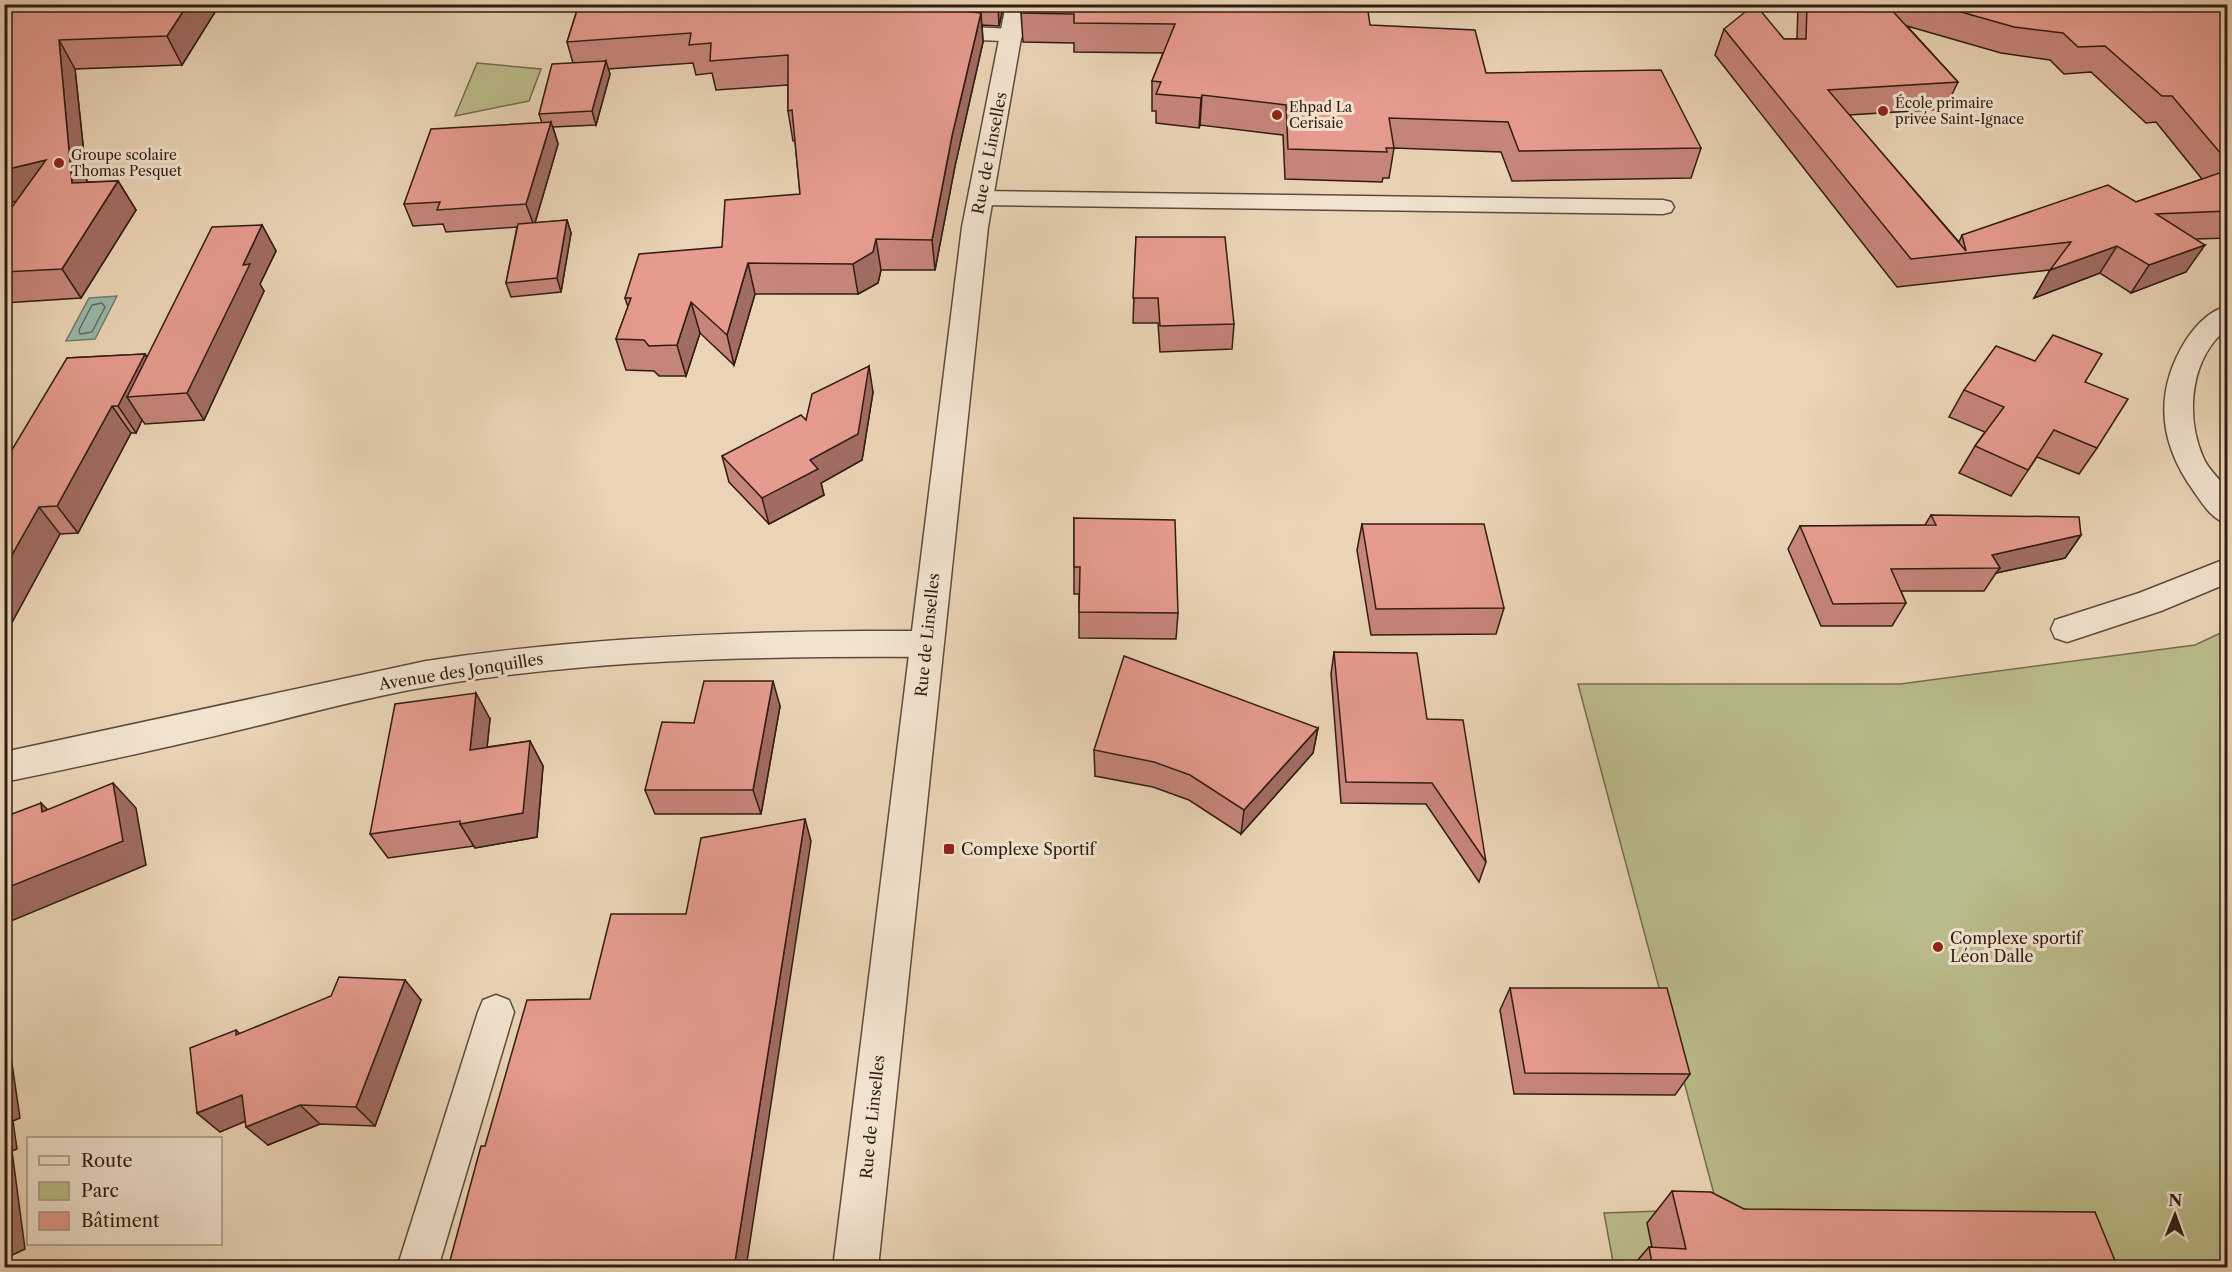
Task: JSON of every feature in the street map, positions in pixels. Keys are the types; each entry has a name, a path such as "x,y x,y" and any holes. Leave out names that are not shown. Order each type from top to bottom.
{"street":[{"path":"860,4 886,16 931,30 957,34 1012,35"},
{"name":"Rue de Linselles","path":"855,1268 926,644 980,198 1017,4"},
{"path":"2228,314 2205,333 2193,350 2179,390 2178,412 2187,455 2212,494 2228,513"},
{"path":"2067,629 2151,602 2228,570"},
{"name":"Avenue des Jonquilles","path":"4,767 126,742 372,684 485,665 609,651 719,645 926,644"}],"lane":[{"path":"980,198 1663,207"},
{"path":"417,1268 496,1012"}],"green space":[{"path":"477,63 541,69 529,101 455,116"},
{"name":"Complexe sportif Léon Dalle","path":"2227,630 2227,1267 1614,1267 1604,1213 1718,1209 1578,684 1900,684 2195,645"}],"water":[{"path":"117,296 95,339 66,341 89,298"}],"building":[{"path":"4,4 188,4 167,36 59,40 72,183 118,181 62,269 4,272 4,218 46,160 4,170"},
{"path":"579,4 917,4 981,13 952,136 932,240 876,239 873,252 853,264 748,263 727,335 691,302 677,345 649,346 644,340 616,339 631,298 625,298 639,254 722,247 725,200 800,194 792,110 788,111 788,55 710,61 711,43 689,45 691,33 567,42"},
{"path":"1023,4 1367,4 1370,25 1475,30 1486,73 1661,70 1701,148 1519,151 1508,122 1389,118 1394,148 1386,148 1387,152 1288,149 1286,105 1202,95 1201,98 1156,94 1161,82 1152,81 1175,24 1074,23 1074,14 1021,13"},
{"path":"1755,4 1784,39 1806,39 1807,4 1886,4 1958,82 1828,90 1966,251 1962,235 2108,185 2136,202 2228,170 2228,211 2156,214 2205,245 2149,265 2117,246 2050,270 2071,242 1911,259 1724,29"},
{"path":"1933,4 2228,4 2228,162 2172,96 2162,96 2105,46 2078,47 2063,33 2014,27"},
{"path":"606,61 592,111 539,114 552,64"},
{"path":"551,122 526,204 437,210 440,202 404,204 431,129"},
{"path":"567,220 557,278 506,283 518,224"},
{"path":"262,225 243,265 250,264 187,393 127,397 212,227"},
{"path":"1136,237 1225,237 1234,324 1160,326 1158,298 1133,298"},
{"path":"2053,335 2102,354 2085,382 2128,399 2097,448 2054,430 2028,470 1975,446 2004,407 1964,390 1996,346 2035,361"},
{"path":"145,354 118,406 112,406 57,506 39,507 4,569 4,463 67,358"},
{"path":"869,366 858,434 810,460 818,469 762,498 722,456 801,415 806,420 812,394"},
{"path":"1931,515 2079,517 2081,535 1992,555 2000,568 1891,569 1906,603 1833,604 1800,526 1936,525"},
{"path":"1074,518 1175,520 1178,613 1079,612 1080,567 1074,567"},
{"path":"1362,524 1484,524 1504,608 1376,609"},
{"path":"1334,652 1417,653 1427,719 1463,720 1486,862 1432,783 1346,782"},
{"path":"1124,656 1318,728 1244,810 1190,775 1154,762 1094,750"},
{"path":"704,681 773,681 753,790 645,790 662,722 694,723"},
{"path":"476,693 470,750 530,741 523,813 460,824 460,821 370,834 395,704"},
{"path":"113,783 123,841 4,889 4,817 41,803 42,812"},
{"path":"805,819 734,1268 448,1268 481,1146 485,1146 527,1000 590,999 611,914 686,914 701,838"},
{"path":"339,977 405,980 356,1107 300,1105 246,1127 242,1095 197,1113 190,1048 236,1030 236,1035 331,996"},
{"path":"1510,988 1667,988 1690,1074 1525,1073"},
{"path":"1672,1191 1711,1192 1744,1209 2095,1212 2118,1268 1653,1268 1649,1247 1686,1249"}],"place":[{"name":"École primaire privée Saint-Ignace","path":"1883,111"},
{"name":"Ehpad La Cerisaie","path":"1277,115"},
{"name":"Groupe scolaire Thomas Pesquet","path":"59,163"},
{"name":"Complexe Sportif","path":"949,849"},
{"name":"Complexe sportif Léon Dalle","path":"1938,947"}]}
